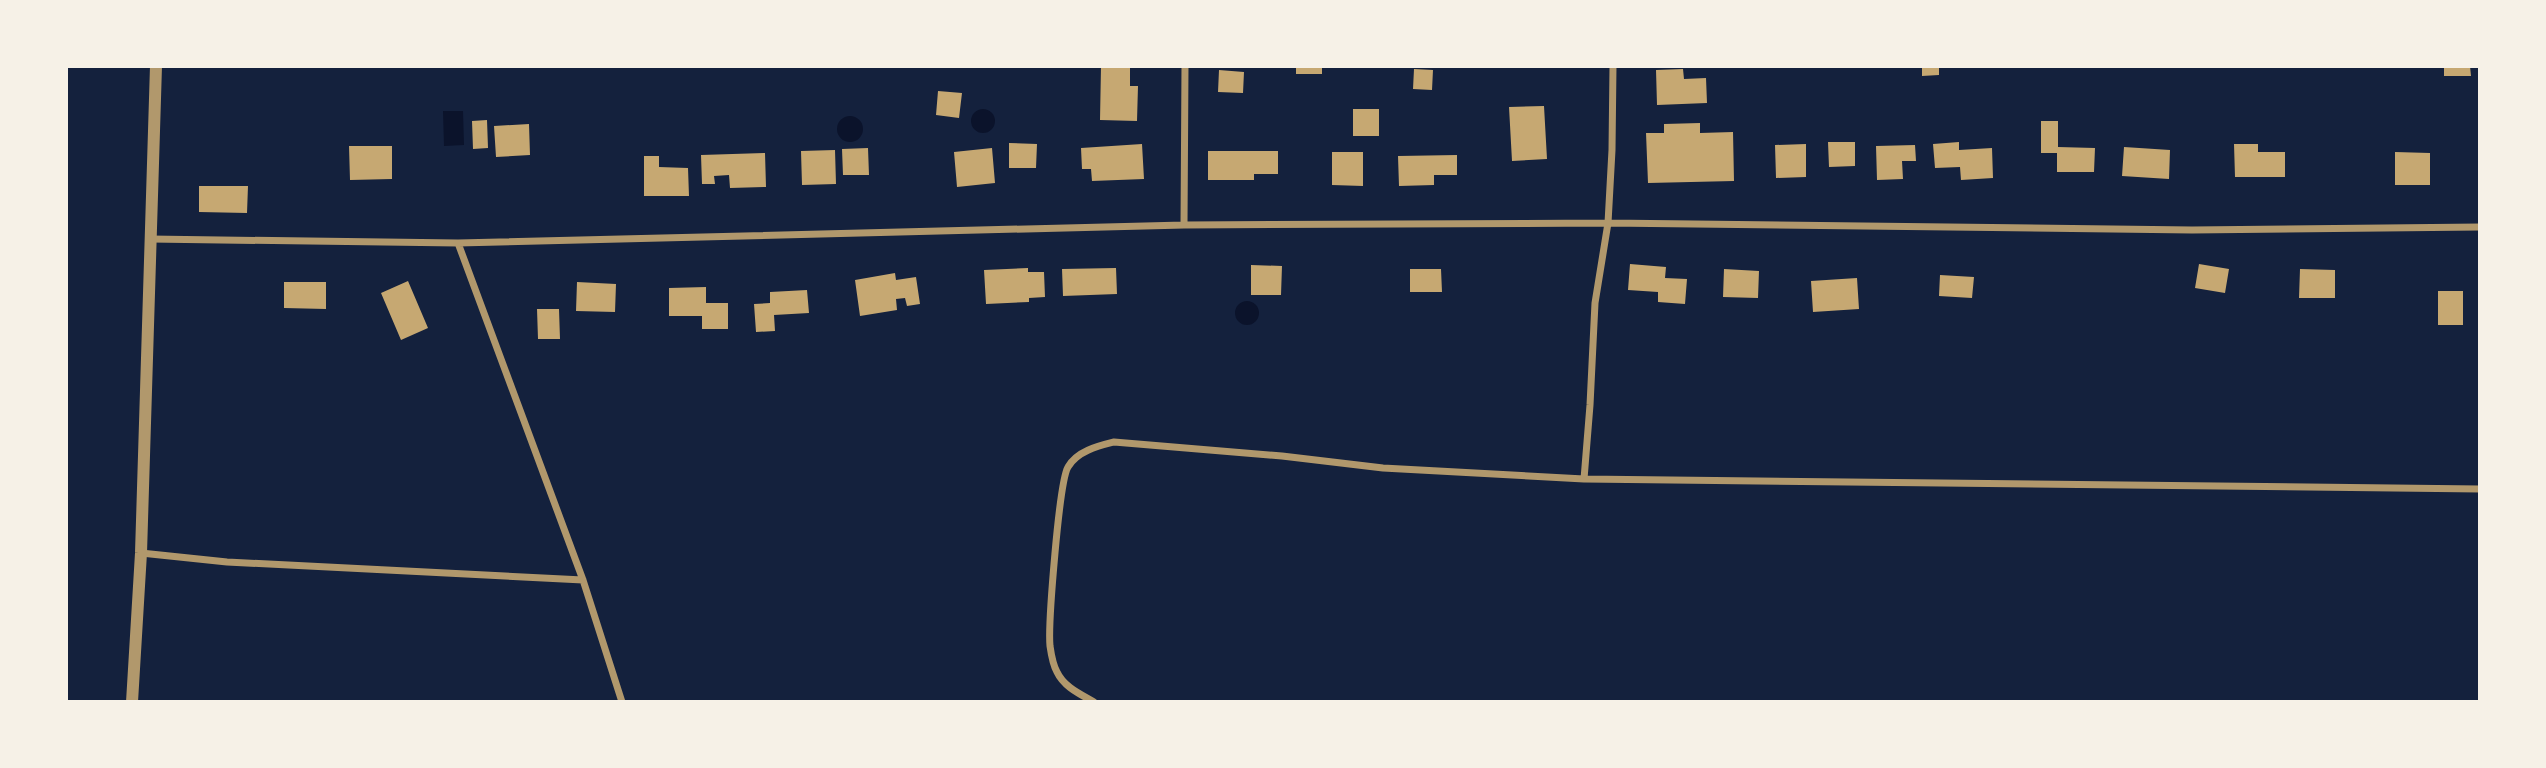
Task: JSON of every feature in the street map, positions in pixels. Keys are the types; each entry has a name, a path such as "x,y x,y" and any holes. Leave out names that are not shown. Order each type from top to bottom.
{"street":[{"path":"132,702 141,553 156,66"},
{"path":"1184,225 1185,66"},
{"path":"1584,479 1595,303 1608,223 1613,66"},
{"path":"150,239 458,243 1184,225 1608,223 2180,230 2480,227"},
{"path":"458,243 583,580 622,702"},
{"path":"1094,702 1071,689 1057,672 1050,646 1050,620 1062,495 1068,467 1089,449 1114,442 1282,456 1383,468 1584,479 2480,489"},
{"path":"141,553 227,562 583,580"}],"water":[{"path":"983,109 992,112 995,121 992,130 983,133 974,130 971,121 974,112"},
{"path":"443,111 463,111 464,145 444,146"},
{"path":"850,116 859,120 863,129 859,138 850,142 841,138 837,129 841,120"},
{"path":"1247,301 1256,304 1259,313 1256,322 1247,325 1238,322 1235,313 1238,304"}],"building":[{"path":"1101,66 1130,66 1130,86 1138,86 1137,121 1100,120"},
{"path":"1296,66 1322,66 1322,74 1296,74"},
{"path":"1922,66 1939,66 1939,75 1922,76"},
{"path":"2444,66 2470,66 2471,76 2444,76"},
{"path":"1414,69 1433,70 1432,90 1413,89"},
{"path":"1683,69 1684,79 1706,78 1707,103 1657,105 1656,70"},
{"path":"1219,70 1244,72 1243,93 1218,92"},
{"path":"938,91 962,93 959,118 936,115"},
{"path":"1544,106 1547,159 1512,161 1509,107"},
{"path":"1353,109 1379,109 1379,136 1353,136"},
{"path":"487,120 488,148 473,149 472,121"},
{"path":"2041,121 2058,121 2058,147 2095,148 2094,172 2057,172 2057,153 2041,153"},
{"path":"1700,123 1700,133 1733,132 1734,181 1648,183 1646,133 1664,133 1664,124"},
{"path":"529,124 530,155 496,157 494,126"},
{"path":"1828,142 1855,142 1855,166 1829,167"},
{"path":"1959,142 1959,150 1992,148 1993,178 1961,180 1960,167 1935,168 1933,144"},
{"path":"1009,143 1037,144 1036,168 1009,168"},
{"path":"1142,144 1144,179 1092,181 1091,169 1082,169 1081,148"},
{"path":"1806,144 1806,177 1776,178 1775,145"},
{"path":"2234,144 2258,144 2258,152 2285,152 2285,177 2235,177"},
{"path":"1915,145 1916,161 1902,161 1903,179 1877,180 1876,146"},
{"path":"349,146 392,146 392,179 350,180"},
{"path":"2124,147 2170,150 2169,179 2122,176"},
{"path":"868,148 869,175 843,175 842,149"},
{"path":"992,148 995,183 957,187 954,152"},
{"path":"835,150 836,184 802,185 801,151"},
{"path":"1208,151 1278,151 1278,174 1254,174 1254,180 1208,180"},
{"path":"1332,152 1363,152 1363,186 1332,185"},
{"path":"2395,152 2430,153 2430,185 2395,185"},
{"path":"765,153 766,187 730,188 729,175 714,176 715,184 702,184 701,155"},
{"path":"1457,155 1457,175 1434,175 1434,185 1399,186 1398,156"},
{"path":"644,156 659,156 659,167 688,168 689,196 644,196"},
{"path":"199,186 248,186 247,213 199,212"},
{"path":"1630,264 1666,267 1665,278 1687,279 1685,304 1658,302 1658,292 1628,290"},
{"path":"2199,264 2229,269 2225,293 2195,288"},
{"path":"1251,265 1282,266 1281,295 1251,295"},
{"path":"1028,268 1028,272 1044,272 1045,297 1029,298 1029,302 986,304 984,270"},
{"path":"1116,268 1117,294 1063,296 1062,269"},
{"path":"1410,269 1441,269 1442,292 1410,292"},
{"path":"1724,269 1759,271 1758,298 1723,297"},
{"path":"2300,269 2335,270 2335,298 2299,298"},
{"path":"895,273 896,280 916,277 920,304 907,306 905,298 896,299 897,310 860,316 855,280"},
{"path":"1940,275 1974,277 1972,298 1939,296"},
{"path":"1857,278 1859,309 1813,312 1811,281"},
{"path":"408,281 428,328 401,340 381,293"},
{"path":"284,282 326,282 326,309 284,308"},
{"path":"577,282 616,284 615,312 576,311"},
{"path":"706,287 706,303 728,303 728,329 702,329 702,316 669,316 669,288"},
{"path":"807,290 809,313 774,315 775,331 756,332 754,304 770,303 770,292"},
{"path":"2438,291 2463,291 2463,325 2438,325"},
{"path":"537,309 559,309 560,339 538,339"}]}
